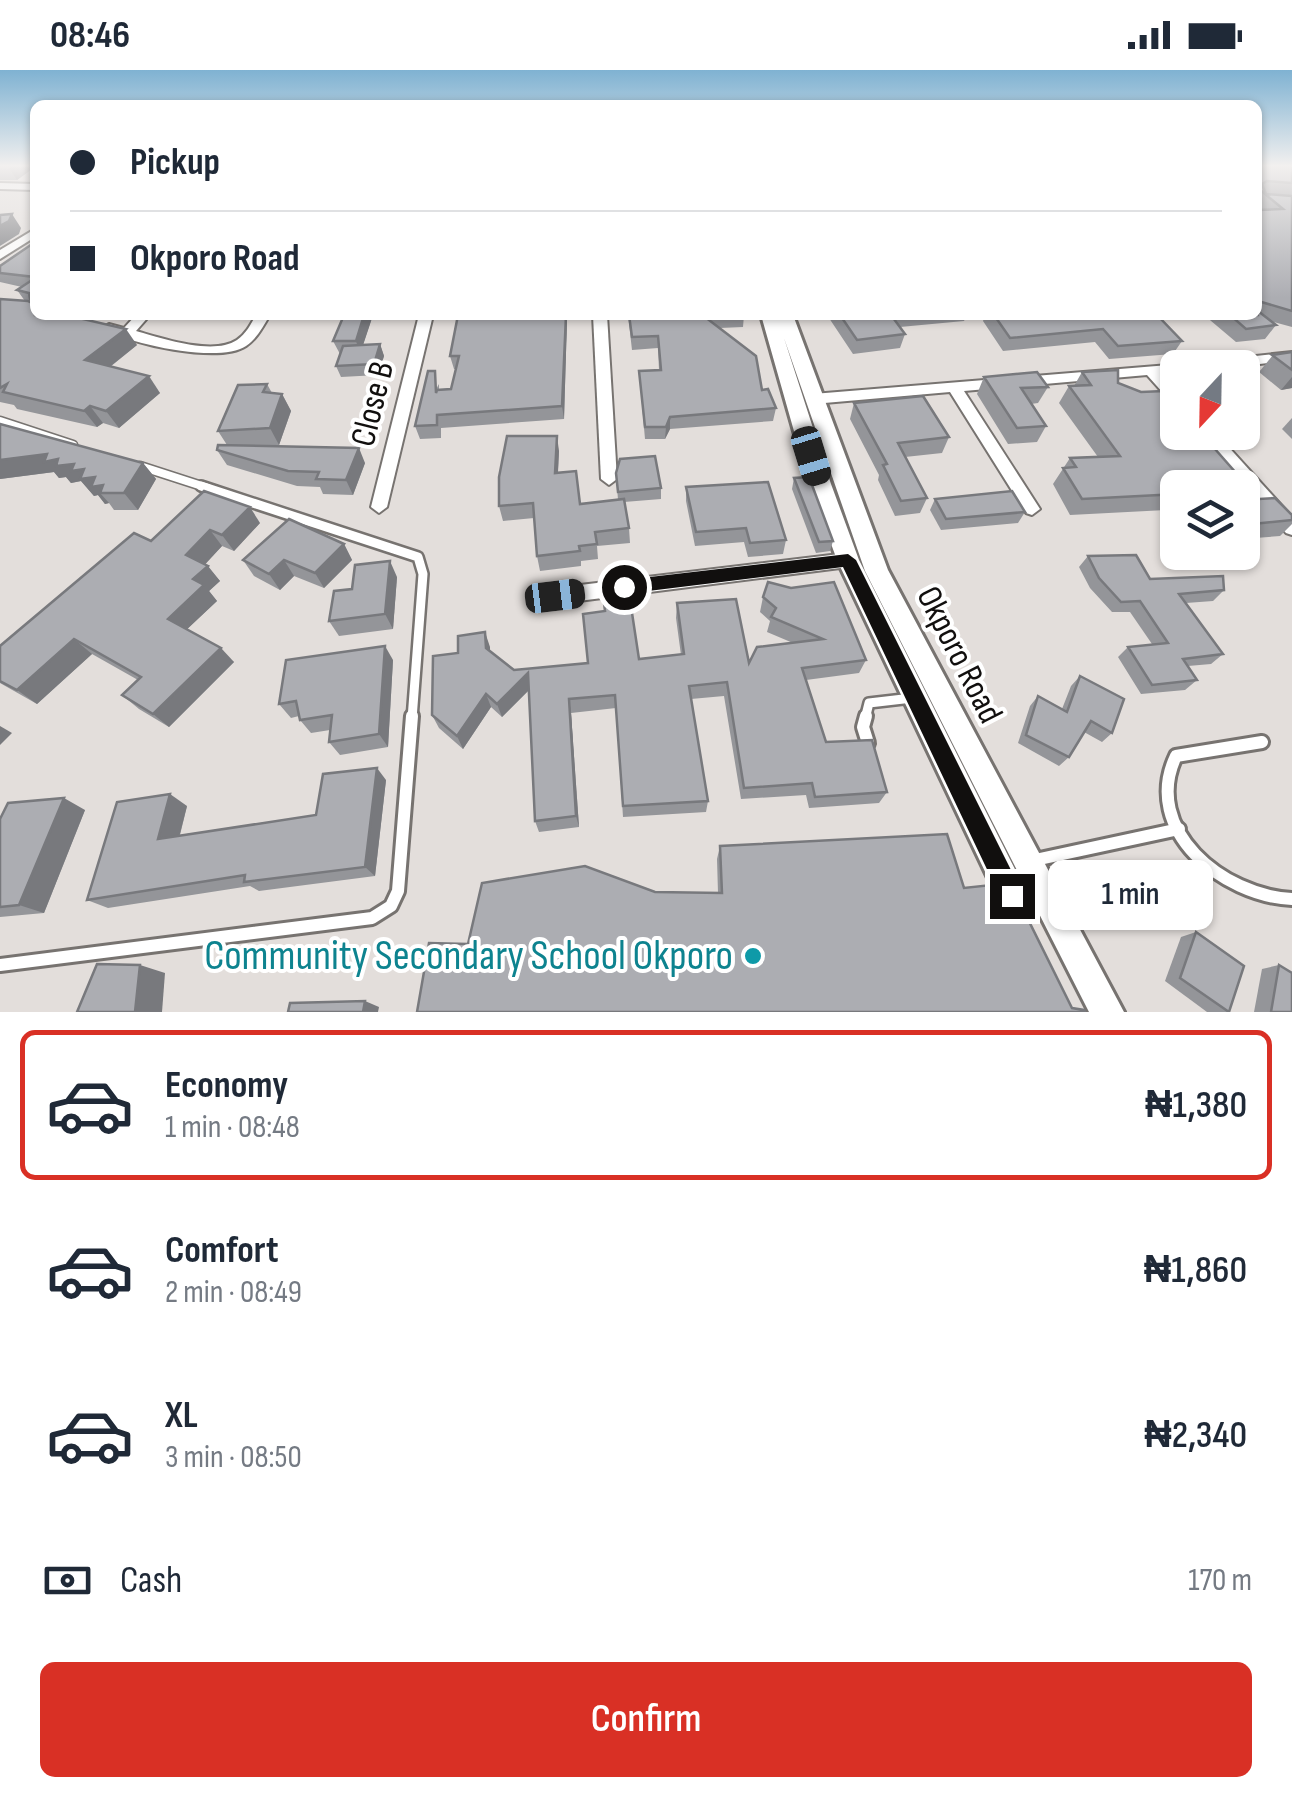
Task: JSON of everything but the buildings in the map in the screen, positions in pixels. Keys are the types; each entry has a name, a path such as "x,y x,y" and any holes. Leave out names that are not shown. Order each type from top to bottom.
{"main road":[{"name":"Okporo Road","path":"771,320 820,484 848,560 1030,932"},
{"name":"Okporo Road","path":"787,320 877,571 1107,1012"}],"street":[{"path":"0,255 30,235"},
{"path":"127,332 139,320"},
{"path":"89,324 202,350 227,350 246,340 260,320"},
{"name":"Close B","path":"379,507 425,320"},
{"path":"600,320 609,479"},
{"path":"1260,359 1292,356"},
{"path":"813,399 1160,370"},
{"path":"1151,371 1160,381"},
{"path":"954,387 1032,509"},
{"path":"1222,450 1292,528"},
{"path":"555,596 848,560"}],"lane":[{"path":"0,421 76,446"},
{"path":"0,965 372,918 392,906 398,891 423,574 418,558 133,464"},
{"path":"868,743 863,727 869,702 914,698"},
{"path":"1262,742 1176,756 1164,788 1166,808 1189,847 1252,892 1272,899 1292,898"},
{"path":"1028,862 1178,830"}],"place":[{"name":"Community Secondary School Okporo","path":"753,956"}],"route":[{"path":"624,587 848,560 1012,896"}]}
